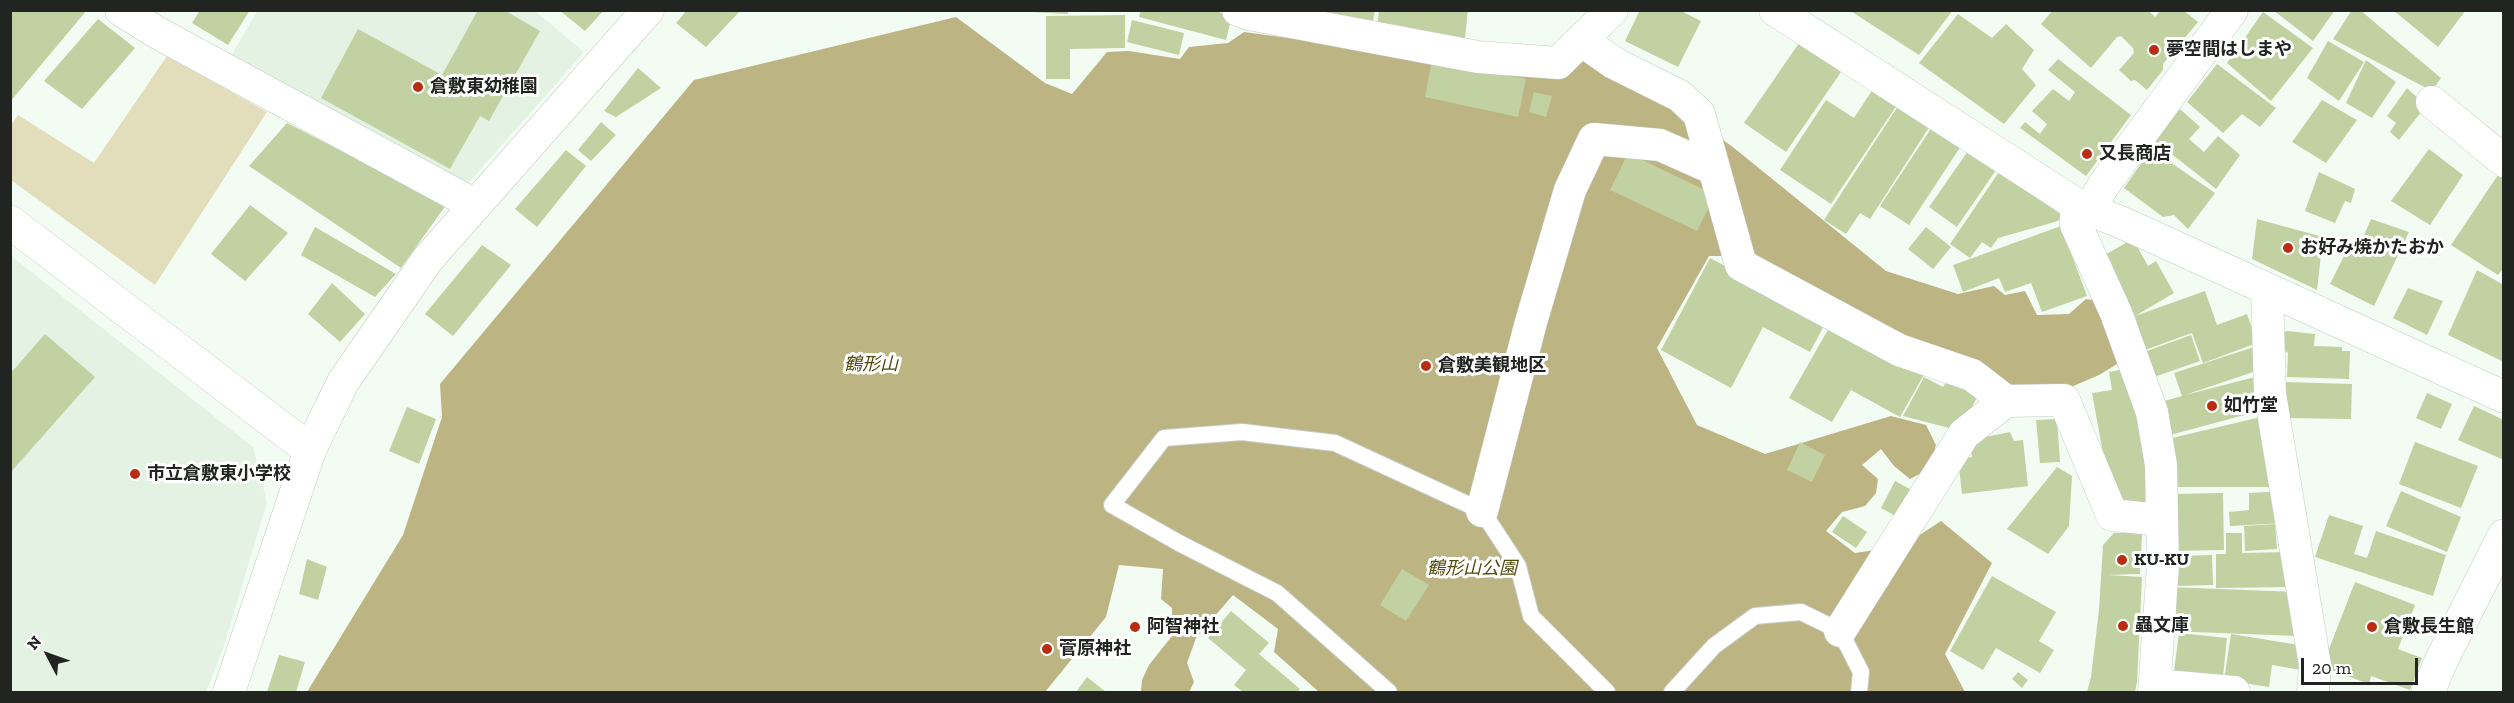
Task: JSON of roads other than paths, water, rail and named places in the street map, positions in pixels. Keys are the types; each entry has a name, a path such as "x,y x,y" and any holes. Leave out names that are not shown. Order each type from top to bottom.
{"street":[{"path":"121,10 156,32 476,206"},
{"path":"229,693 310,450 343,382 428,260 648,10"},
{"path":"1238,10 1249,14 1478,57 1558,63 1612,10"},
{"path":"2232,10 2110,177 2083,207 2076,225 2116,314 2152,412 2161,465 2163,565 2155,689 2234,693"},
{"path":"1781,12 2083,207 2504,398"},
{"path":"1581,40 1614,63 1680,96 1699,114 1741,265 1899,350 1972,375 2006,401"},
{"path":"2432,102 2504,161"},
{"path":"1482,511 1531,322 1570,190 1594,140 1660,145 1714,169"},
{"path":"10,222 310,450"},
{"path":"2267,291 2270,394 2315,665 2313,693"},
{"path":"1840,631 1964,434 2006,401 2064,400 2112,515 2161,520"},
{"path":"2428,693 2442,658 2504,536"}],"lane":[{"path":"1389,693 1277,593 1112,506 1164,438 1242,432 1335,443 1482,511 1518,566 1531,616 1607,693"},
{"path":"1672,693 1714,646 1755,616 1801,612 1840,631 1861,672 1859,693"}],"place":[{"name":"夢空間はしまや","path":"2154,50"},
{"name":"倉敷東幼稚園","path":"418,87"},
{"name":"又長商店","path":"2087,154"},
{"name":"お好み焼かたおか","path":"2288,248"},
{"name":"倉敷美観地区","path":"1426,366"},
{"name":"如竹堂","path":"2212,406"},
{"name":"市立倉敷東小学校","path":"135,474"},
{"name":"KU-KU","path":"2122,560"},
{"name":"蟲文庫","path":"2123,626"},
{"name":"阿智神社","path":"1135,627"},
{"name":"倉敷長生館","path":"2372,627"},
{"name":"菅原神社","path":"1047,649"}],"park label":[{"name":"鶴形山","path":"871,365"},
{"name":"鶴形山公園","path":"1472,569"}]}
